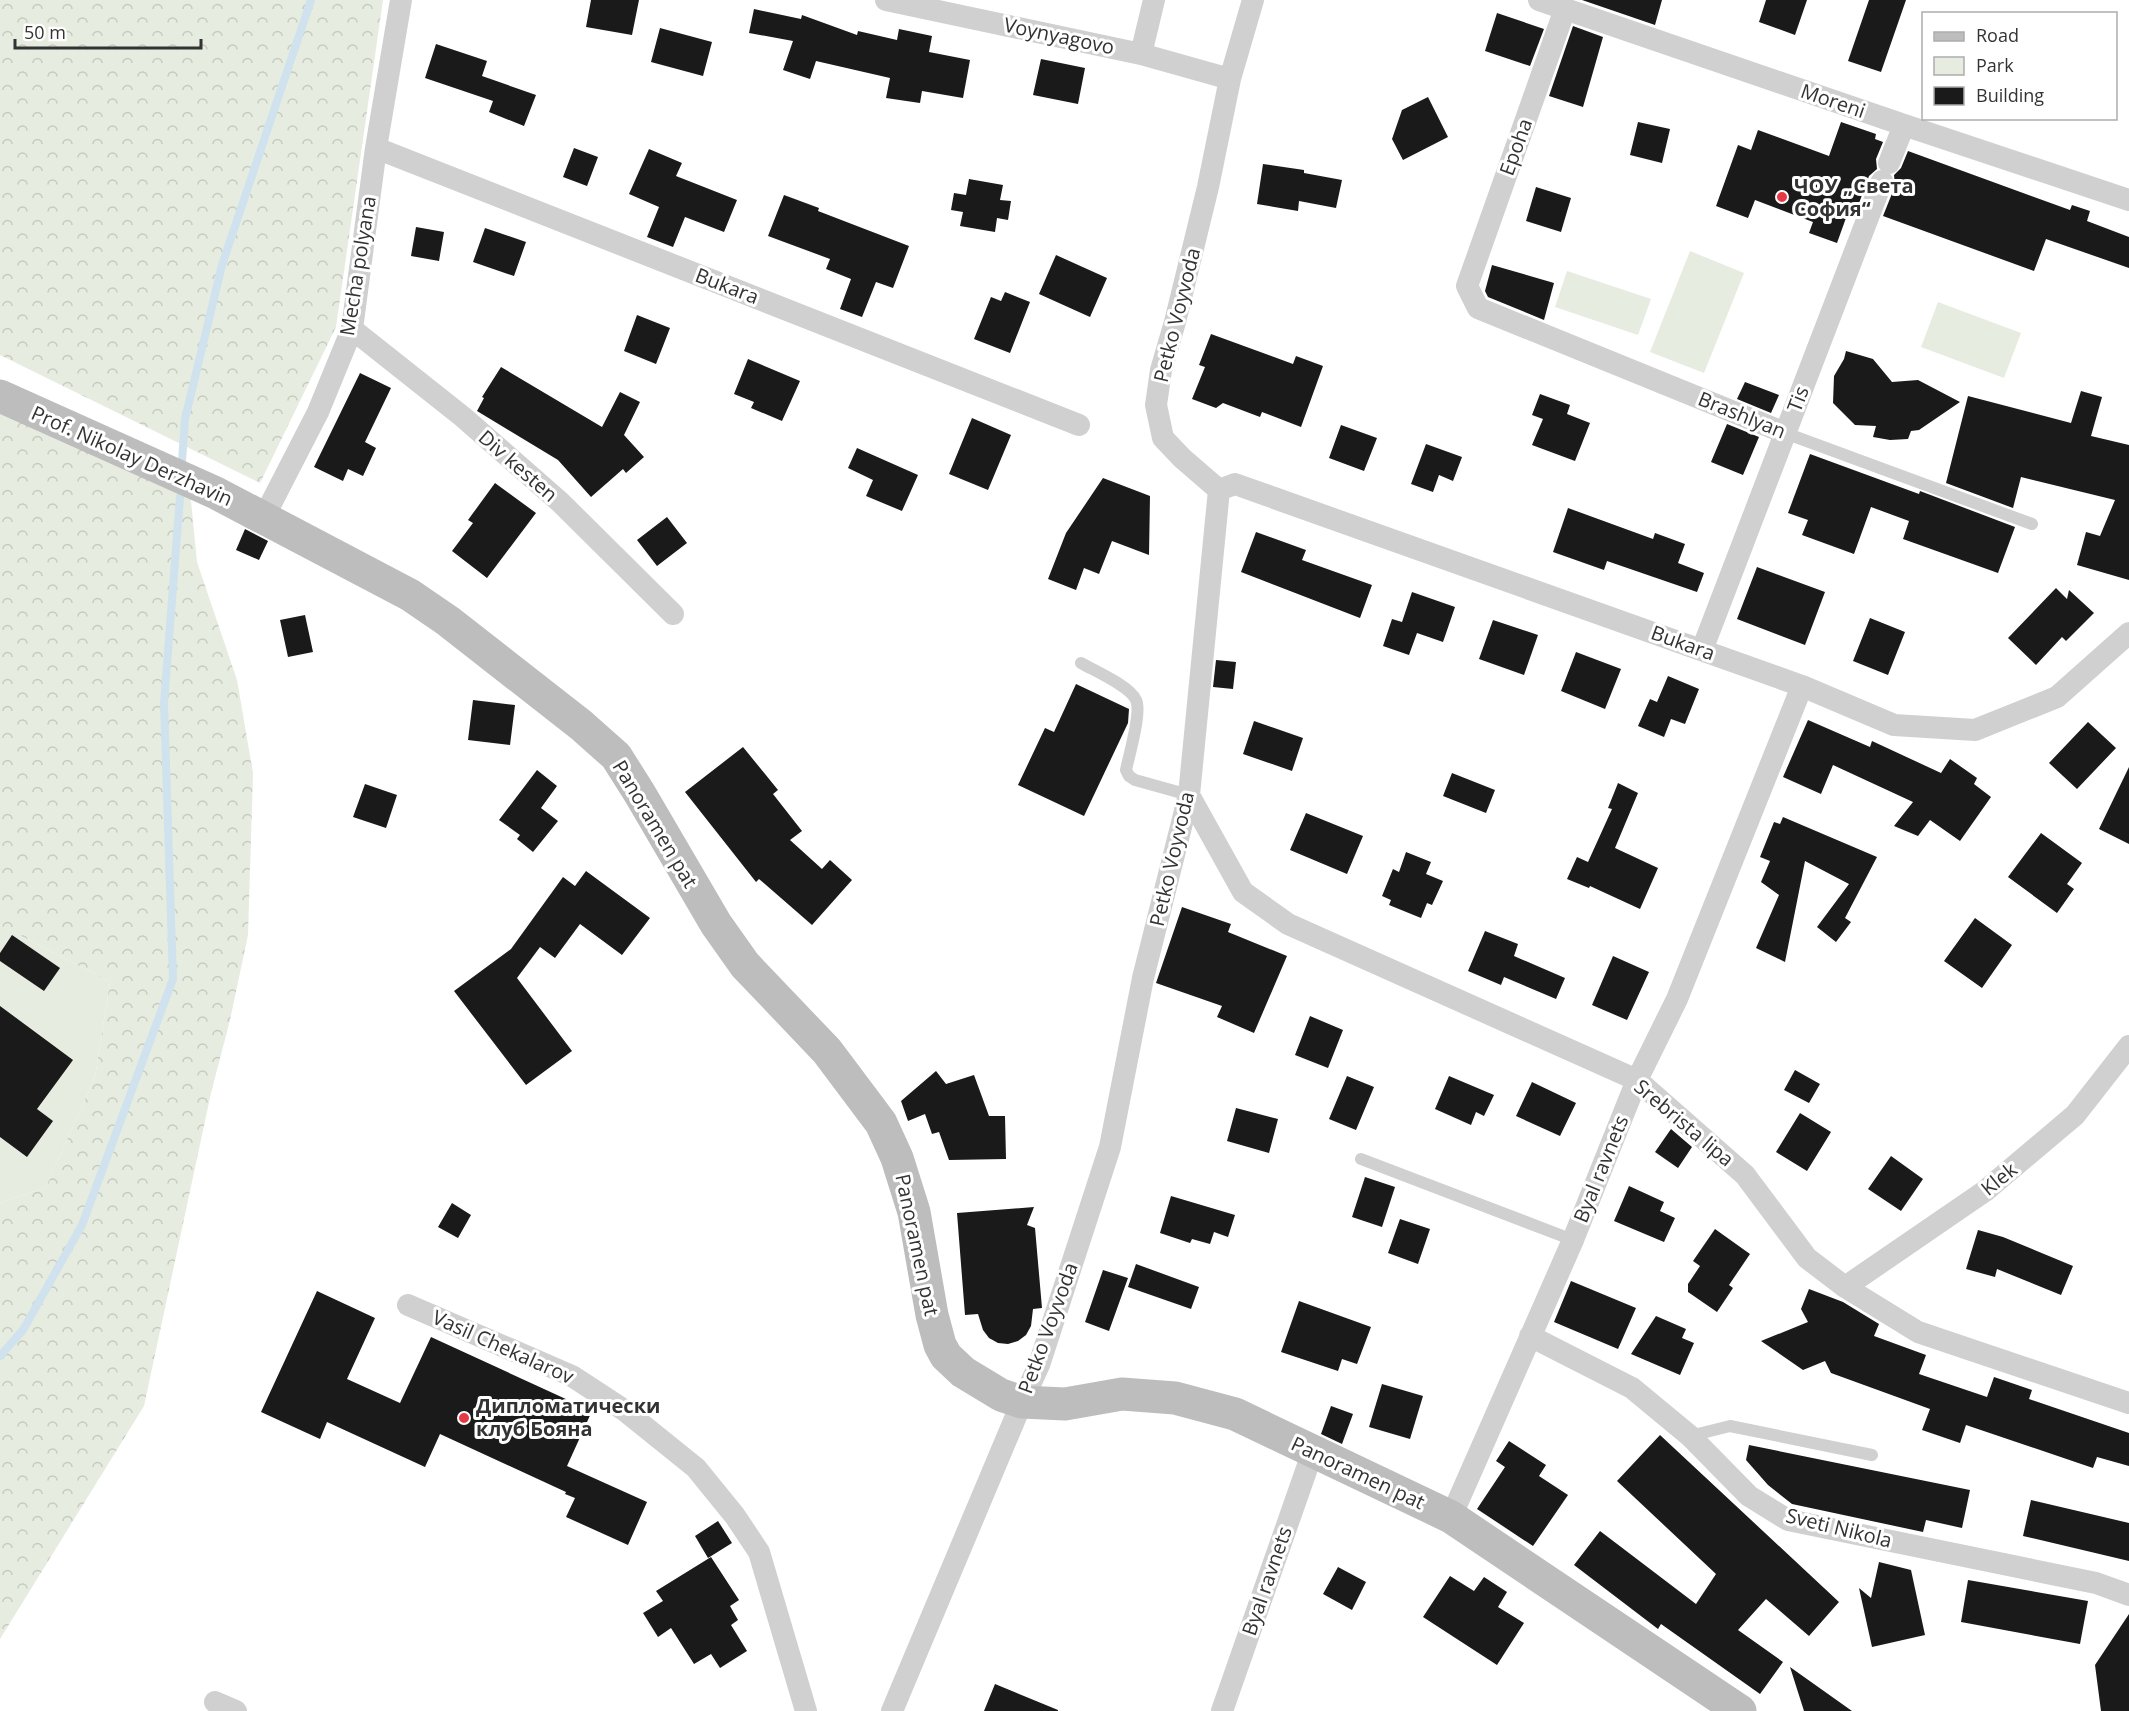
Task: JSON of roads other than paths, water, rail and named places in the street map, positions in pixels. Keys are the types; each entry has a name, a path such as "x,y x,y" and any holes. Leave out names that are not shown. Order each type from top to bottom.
{"main road":[{"name":"Prof. Nikolay Derzhavin","path":"0,396 187,479 264,517"},
{"name":"Panoramen pat","path":"264,517 410,595 448,621 581,725 616,756 716,924 745,965 827,1051 881,1123 901,1168 914,1212 936,1335 946,1356 975,1381 1001,1395 1022,1402 1065,1404 1122,1394 1175,1398 1235,1414 1451,1517 1740,1711"}],"street":[{"name":"Mecha polyana","path":"264,517 318,412 352,329 375,148 401,0"},
{"name":"Voynyagovo","path":"886,0 1141,54 1230,79"},
{"path":"1141,54 1154,0"},
{"name":"Petko Voyvoda","path":"892,1711 1039,1365 1110,1147 1143,978 1189,795 1219,489 1182,458 1163,438 1156,405 1161,370 1208,187 1230,79 1253,0"},
{"name":"Moreni","path":"1539,0 2129,200"},
{"name":"Epoha","path":"1467,286 1565,9"},
{"name":"Tis","path":"1702,650 1904,125"},
{"name":"Bukara","path":"375,148 1079,425"},
{"name":"Brashlyan","path":"1467,286 1478,308 1785,433"},
{"name":"Div kesten","path":"352,329 463,417 560,502 673,614"},
{"name":"Bukara","path":"1219,489 1235,484 1802,686 1894,725 1975,730 2056,697 2129,633"},
{"name":"Byal ravnets","path":"1451,1517 1573,1240 1637,1080 1677,999 1802,686"},
{"name":"Srebrista lipa","path":"1189,795 1243,892 1288,924 1637,1080 1745,1175 1808,1257 1845,1287 1918,1332 2129,1403"},
{"name":"Klek","path":"1845,1287 1985,1191 2066,1123 2129,1046"},
{"name":"Vasil Chekalarov","path":"408,1305 572,1376 624,1410 696,1468 735,1516 759,1552 806,1711"},
{"name":"Sveti Nikola","path":"1530,1336 1632,1388 1690,1436 1749,1496 1788,1520 2096,1583 2129,1595"},
{"name":"Byal ravnets","path":"1222,1711 1313,1451"},
{"path":"215,1702 236,1711"}],"lane":[{"name":"Brashlyan","path":"1785,433 2032,524"},
{"path":"1081,663 1129,691 1137,700 1138,710 1126,770 1129,776 1135,780 1189,795"},
{"path":"1360,1159 1573,1240"},
{"path":"1690,1436 1730,1426 1872,1455"}],"waterway":[{"path":"182,461 185,419 222,265 311,0"},
{"path":"0,1356 23,1330 82,1225 173,979 164,703 180,497"}],"place":[{"name":"ЧОУ „Света София“","path":"1782,197"},
{"name":"Дипломатически клуб Бояна","path":"464,1418"}]}
